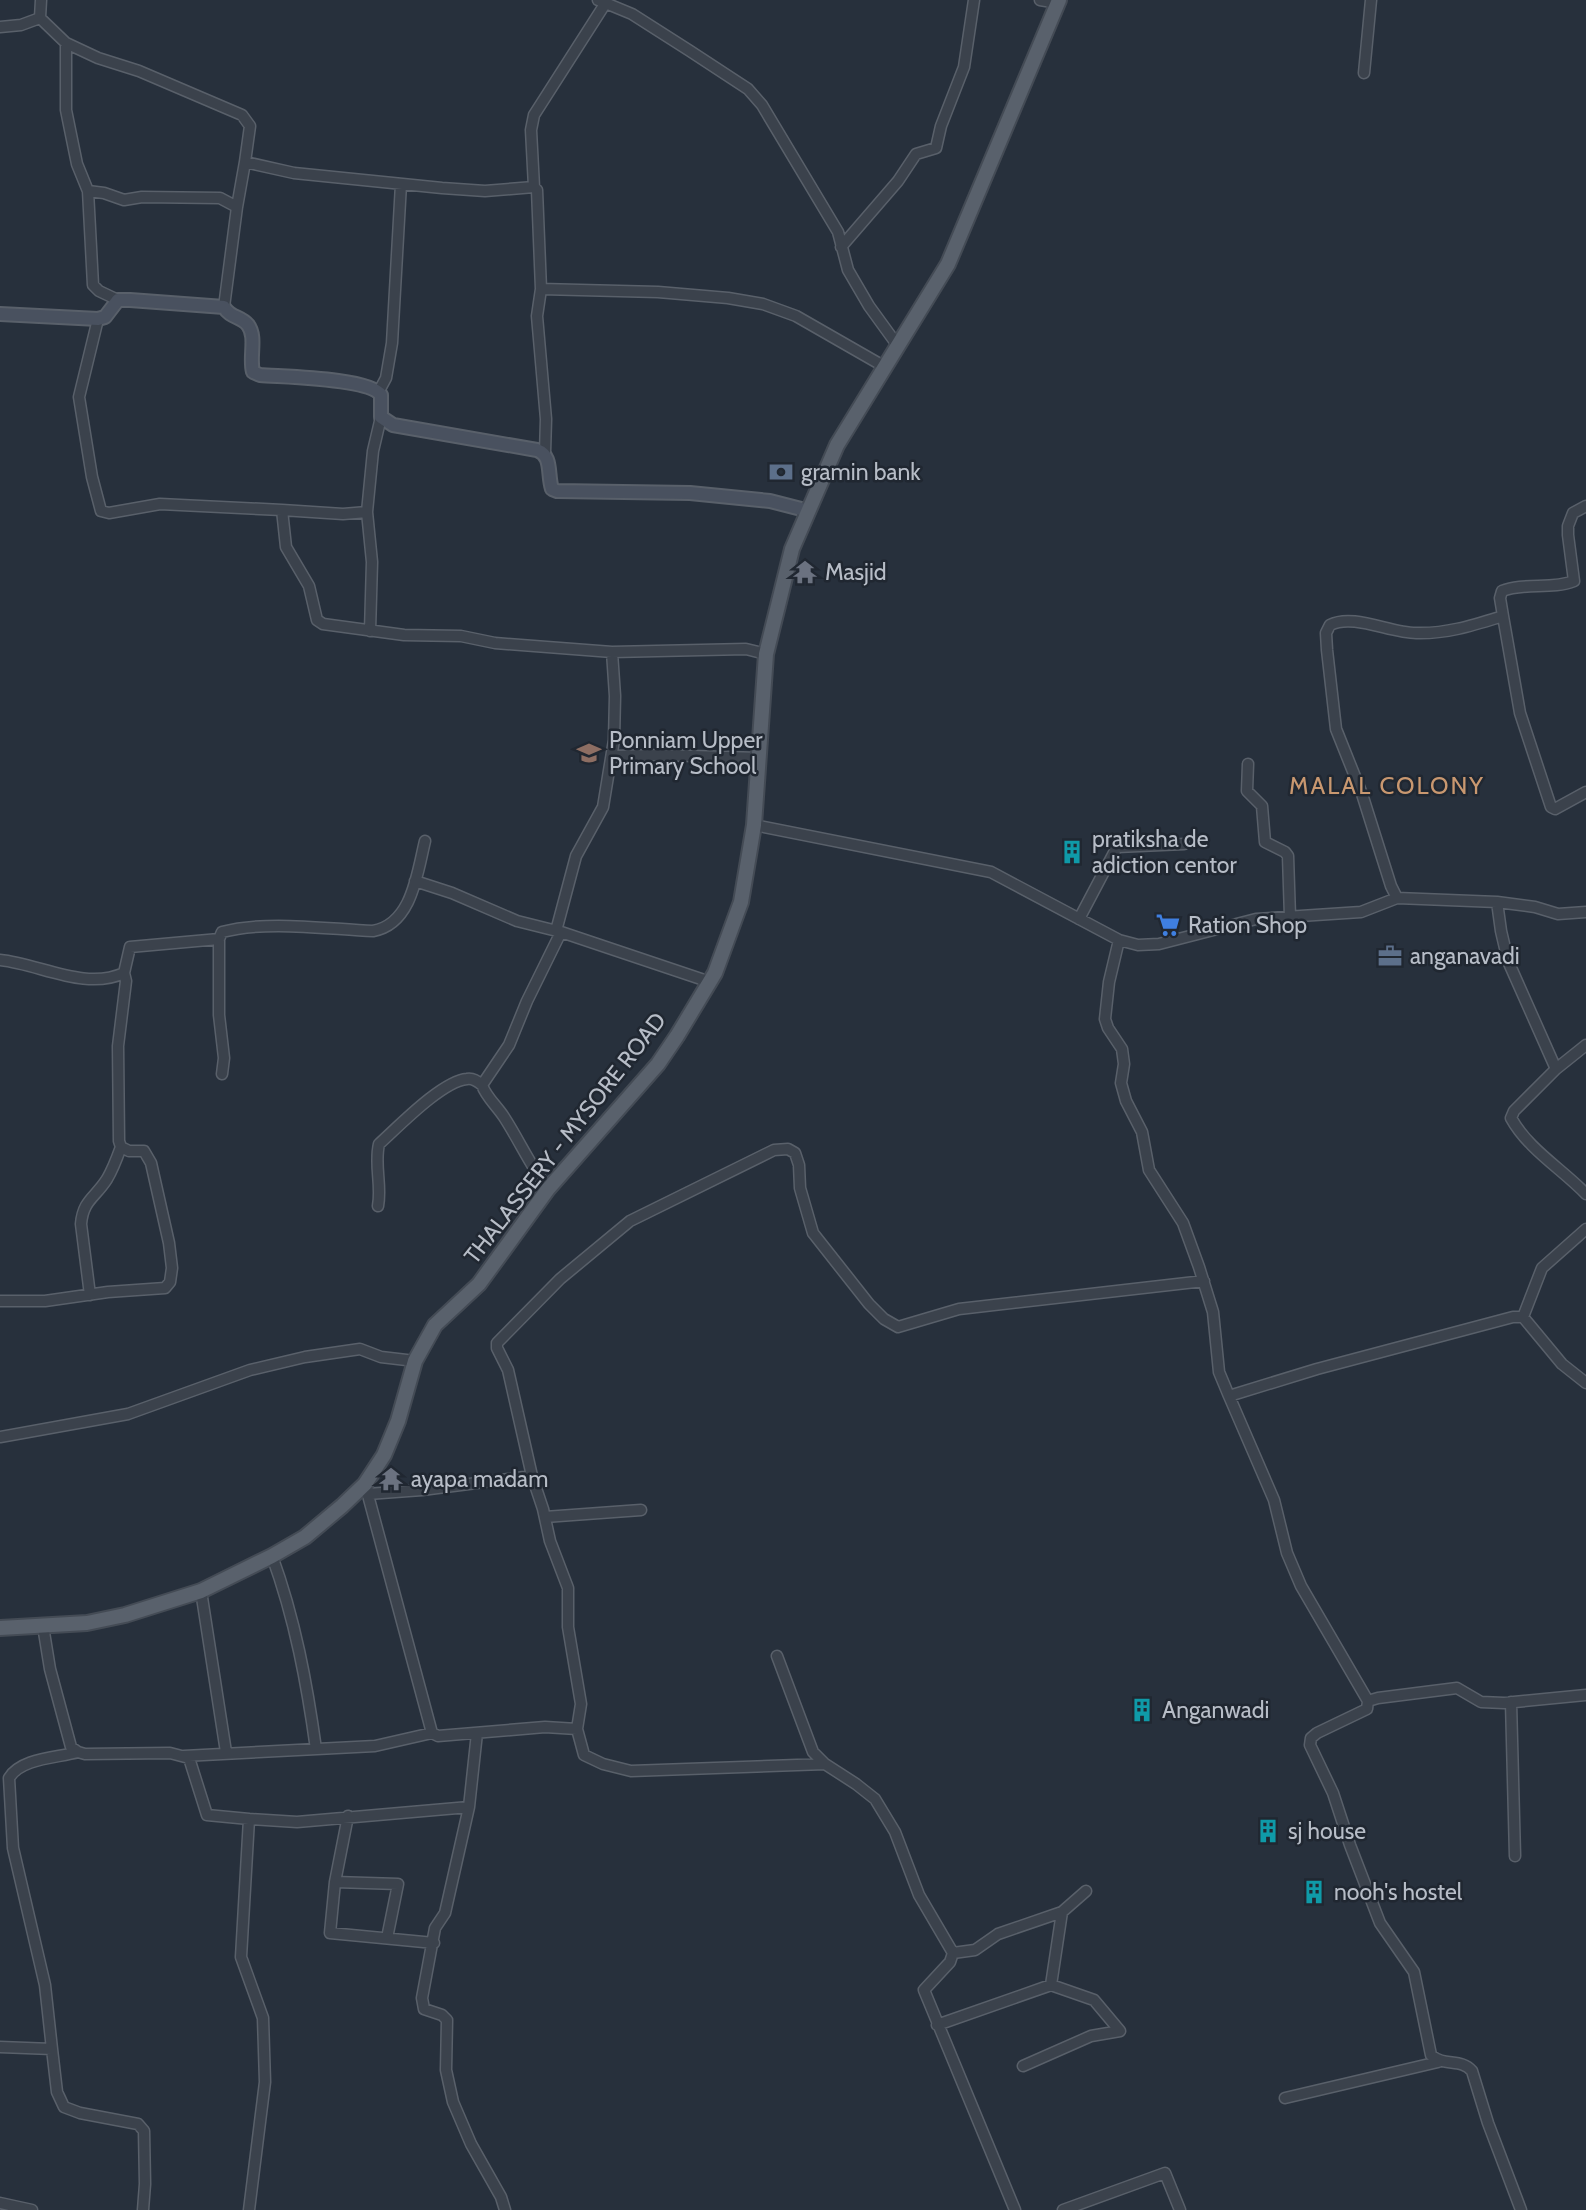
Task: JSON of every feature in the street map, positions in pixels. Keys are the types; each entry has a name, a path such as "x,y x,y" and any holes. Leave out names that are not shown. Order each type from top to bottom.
{"main road":[{"name":"THALASSERY - MYSORE ROAD","path":"0,1628 87,1623 125,1615 201,1591 305,1537 367,1489 391,1439 415,1361 435,1325 479,1284 548,1189 658,1064 710,982 741,902 754,825 766,654 792,549 837,445 948,264 1059,1"}],"street":[{"path":"41,0 40,18 66,43 243,115 250,126 224,307"},
{"path":"841,247 898,181 916,154 936,148 941,125 964,67 974,0"},
{"path":"1040,0 1059,1"},
{"path":"1364,73 1371,0"},
{"path":"809,511 770,501 690,493 552,489 545,453 546,419 537,316 541,289 539,220 531,130 534,115 602,2 632,14 748,89 762,105 838,232 848,270 869,306 898,346"},
{"path":"0,27 40,18"},
{"path":"66,43 66,110 77,164 88,191 93,285 118,300 224,307 232,316 248,325 252,334 253,372 260,375 336,380 379,391"},
{"path":"245,162 294,173 401,184 485,191 534,187"},
{"path":"370,631 372,562 367,512 373,451 381,417 379,391 386,378 392,343 401,184"},
{"path":"88,191 124,200 142,197 220,198 237,207"},
{"path":"541,289 658,292 763,304 796,316 885,367"},
{"path":"0,314 98,319 105,317 118,300"},
{"path":"98,319 79,397 92,477 101,511 109,513 160,504 343,514 367,512"},
{"path":"381,417 393,425 545,453"},
{"path":"1586,506 1573,513 1568,526 1574,581 1511,587 1502,591 1500,598 1520,713 1550,807 1555,809 1586,792"},
{"path":"282,510 286,547 309,586 317,620 332,626 404,635 461,636 495,643 612,652 746,649 766,654"},
{"path":"1397,898 1362,793 1336,729 1326,633 1330,625 1336,622 1354,621 1415,633 1456,631 1503,616"},
{"path":"482,1085 509,1045 558,932 576,856 603,807 612,756 615,696 612,652"},
{"path":"612,756 759,758"},
{"path":"1248,764 1247,791 1262,806 1265,842 1288,856 1290,917"},
{"path":"754,825 991,872 1119,940 1138,945 1159,944 1256,919 1361,912 1397,898 1497,902 1535,907 1558,914 1586,912"},
{"path":"222,1074 224,1058 219,1015 219,935 224,931 275,927 373,932 384,929 393,924 404,911 425,841"},
{"path":"1079,919 1117,847 1184,844"},
{"path":"415,881 452,893 506,917 710,982"},
{"path":"1497,902 1508,961 1556,1069"},
{"path":"90,1295 80,1224 86,1203 107,1179 121,1147 117,1076 126,981 124,973 130,947 219,939"},
{"path":"1119,940 1109,982 1105,1019 1122,1049 1124,1064 1121,1083 1126,1101 1142,1132 1149,1170 1183,1223 1204,1281 1213,1312 1219,1372 1275,1500 1287,1553 1301,1586 1368,1701 1367,1709 1317,1733 1311,1738 1310,1745 1333,1793 1380,1923 1414,1972 1431,2055 1438,2062"},
{"path":"0,960 86,979 124,973"},
{"path":"1586,1045 1556,1069 1514,1111 1511,1118 1516,1127 1551,1163 1586,1194"},
{"path":"378,1206 380,1193 376,1156 379,1144 438,1092 466,1079 476,1080 482,1085 487,1096 503,1114 537,1175 548,1189"},
{"path":"0,1301 45,1301 155,1290 165,1288 170,1282 172,1268 169,1243 150,1163 144,1151 128,1151 121,1147"},
{"path":"825,1764 631,1771 603,1764 584,1755 577,1728 581,1704 566,1613 568,1588 550,1541 508,1370 497,1348 499,1339 560,1279 630,1221 774,1150 788,1149 794,1153 799,1165 800,1188 813,1233 869,1304 884,1320 898,1327 959,1309 1204,1281"},
{"path":"1523,1317 1542,1268 1586,1229"},
{"path":"1229,1396 1317,1369 1513,1317 1523,1317"},
{"path":"1523,1317 1562,1364 1586,1383"},
{"path":"0,1437 128,1414 250,1370 305,1357 360,1349 382,1357 415,1361"},
{"path":"532,1476 422,1490 367,1489 432,1733 438,1737 545,1727 577,1728"},
{"path":"545,1517 641,1510"},
{"path":"272,1556 288,1599 308,1694 316,1749"},
{"path":"201,1591 226,1752"},
{"path":"43,1626 50,1669 67,1735 71,1747 78,1752"},
{"path":"777,1656 813,1752 825,1764 875,1799 895,1832 919,1895 953,1953 950,1962 924,1990 1015,2210"},
{"path":"1368,1701 1457,1688 1480,1702 1586,1695"},
{"path":"1511,1702 1515,1856"},
{"path":"184,1756 375,1746 432,1733"},
{"path":"477,1733 469,1807 445,1913 435,1928 422,1998 424,2009 442,2015 447,2020 446,2070 453,2102 505,2210"},
{"path":"143,2210 144,2131 138,2124 80,2113 64,2107 57,2092 45,1985 13,1849 9,1778 13,1771 25,1765 78,1752 97,1755 170,1753 189,1758 193,1764 207,1815 297,1822 469,1807"},
{"path":"348,1816 335,1882 330,1933 434,1943"},
{"path":"249,1819 241,1957 263,2018 265,2082 249,2210"},
{"path":"335,1882 398,1884 387,1938"},
{"path":"953,1953 975,1950 998,1934 1062,1912 1086,1891"},
{"path":"1051,1985 1062,1912"},
{"path":"937,2025 1051,1985 1094,2000 1120,2031 1091,2036 1023,2066"},
{"path":"0,2047 52,2049"},
{"path":"1285,2098 1438,2062 1468,2066 1521,2210"},
{"path":"1063,2210 1165,2173 1180,2210"},
{"path":"0,2203 32,2210"}],"place":[{"name":"gramin bank","path":"781,472"},
{"name":"Masjid","path":"805,572"},
{"name":"Ponniam Upper Primary School","path":"589,753"},
{"name":"pratiksha de adiction centor","path":"1072,852"},
{"name":"Ration Shop","path":"1168,925"},
{"name":"anganavadi","path":"1390,956"},
{"name":"ayapa madam","path":"391,1479"},
{"name":"Anganwadi","path":"1142,1710"},
{"name":"sj house","path":"1268,1831"},
{"name":"nooh's hostel","path":"1314,1892"}],"district":[{"name":"MALAL COLONY","path":"1387,785"}]}
